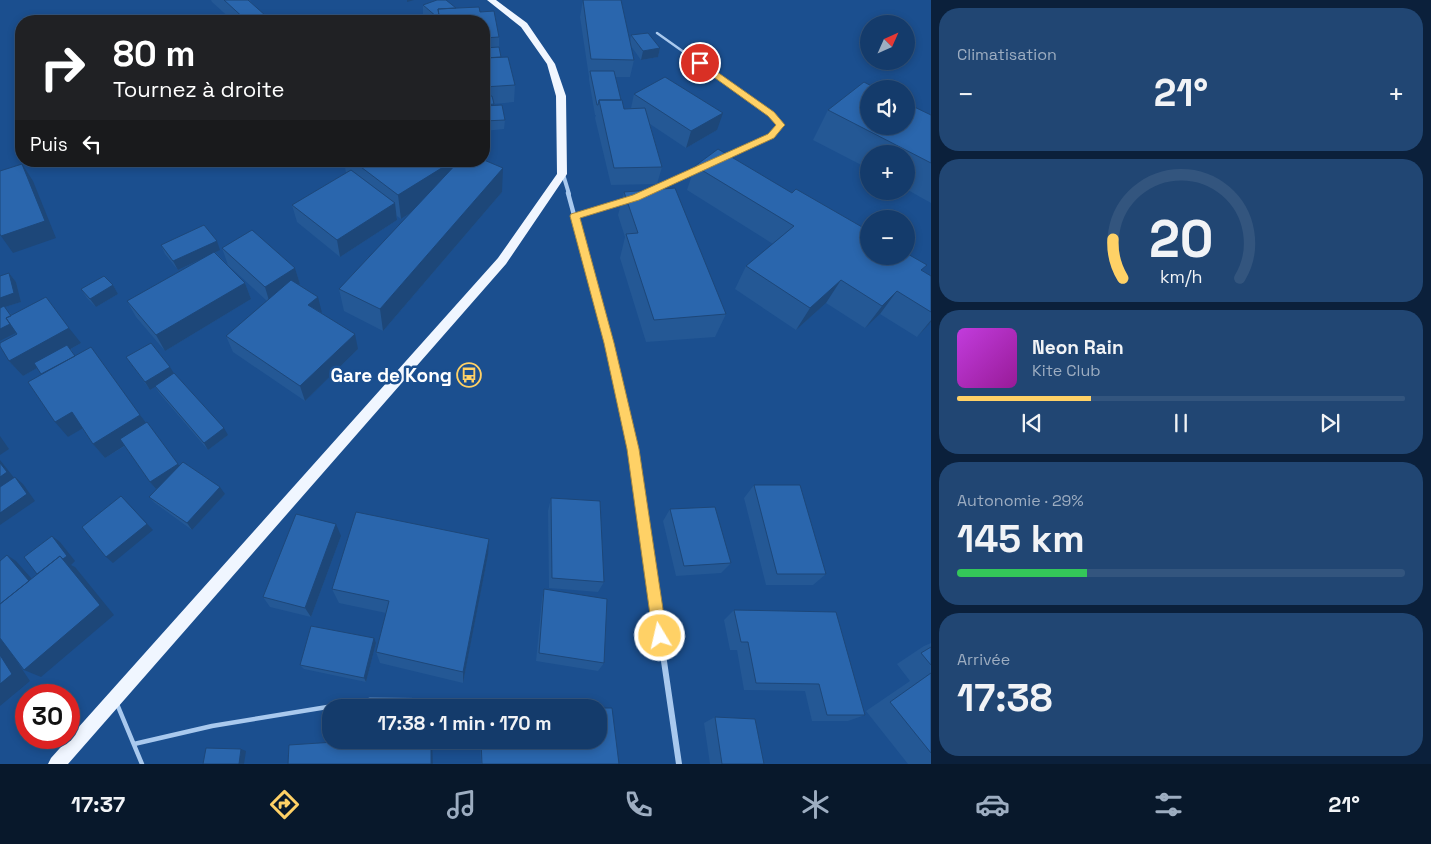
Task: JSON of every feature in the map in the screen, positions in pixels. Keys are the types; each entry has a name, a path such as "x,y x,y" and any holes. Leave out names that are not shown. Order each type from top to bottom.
{"main road":[{"path":"57,764 114,697 502,261 562,174 561,96 551,64 524,25 491,0"}],"street":[{"path":"562,174 609,343 633,449 679,764"}],"lane":[{"path":"657,33 771,114 780,125 771,136 724,157"},
{"path":"645,194 698,169"},
{"path":"574,216 627,200"},
{"path":"114,697 142,764"},
{"path":"134,744 212,726 322,708"}],"building":[{"path":"224,0 248,0 265,15 240,15"},
{"path":"437,0 446,0 456,8 438,9 439,15 435,15 423,5"},
{"path":"583,0 621,0 634,60 591,59"},
{"path":"479,7 480,12 494,11 499,37 490,38 490,15 439,15 438,9"},
{"path":"648,33 660,48 643,51 631,35"},
{"path":"499,47 501,57 490,58 490,48"},
{"path":"508,57 515,85 490,87 490,58"},
{"path":"590,71 614,71 621,100 599,100 597,105"},
{"path":"665,77 723,113 691,131 634,94"},
{"path":"860,85 860,126 828,110"},
{"path":"490,96 492,96 494,104 490,104"},
{"path":"599,100 622,100 624,109 645,108 662,167 614,168"},
{"path":"502,105 505,120 490,121 490,106"},
{"path":"915,107 931,115 931,163 915,155 915,145 896,145 877,135 915,135"},
{"path":"718,149 792,193 796,189 860,226 860,265 915,265 915,258 927,265 921,270 931,276 931,312 897,291 882,306 841,280 810,308 746,266 794,226 695,166"},
{"path":"490,163 503,168 380,309 339,289 453,167 490,167"},
{"path":"15,166 23,167 45,221 1,236 0,171"},
{"path":"361,167 443,167 398,195"},
{"path":"351,170 395,203 337,240 292,205"},
{"path":"675,188 726,314 654,320 626,234 638,233 624,192"},
{"path":"204,225 217,241 173,261 161,245"},
{"path":"252,230 295,268 265,287 222,248"},
{"path":"214,252 245,283 156,335 127,301"},
{"path":"9,273 14,293 0,298 0,276"},
{"path":"104,276 113,285 90,299 81,289"},
{"path":"291,280 318,297 308,305 355,334 300,386 226,336"},
{"path":"46,297 69,328 9,361 0,343 17,334 6,318"},
{"path":"4,306 11,316 6,318 10,324 0,329 0,308"},
{"path":"151,343 170,367 145,382 126,357"},
{"path":"67,345 75,356 41,374 34,363"},
{"path":"91,347 140,415 93,444 72,412 55,422 28,382"},
{"path":"174,373 224,428 204,443 155,386"},
{"path":"147,422 178,464 150,482 120,439"},
{"path":"183,462 220,487 187,523 149,497"},
{"path":"0,463 7,472 0,477"},
{"path":"15,477 27,494 0,513 0,487"},
{"path":"754,485 800,485 826,574 777,574"},
{"path":"121,496 147,524 106,557 82,527"},
{"path":"551,498 600,501 604,582 552,578"},
{"path":"715,507 731,563 684,566 670,509"},
{"path":"356,512 489,539 463,672 376,652 389,601 332,589"},
{"path":"296,514 336,524 305,608 263,597"},
{"path":"52,536 67,556 63,559 60,556 37,574 24,557"},
{"path":"7,555 29,581 0,604 0,561"},
{"path":"60,556 100,605 24,670 0,638 0,604"},
{"path":"544,589 607,599 604,663 539,653"},
{"path":"734,610 836,612 865,715 827,715 819,684 756,683 748,642 741,642"},
{"path":"311,626 374,638 364,678 300,665"},
{"path":"931,647 931,665 921,653"},
{"path":"0,655 12,674 0,684"},
{"path":"931,673 931,753 890,702"},
{"path":"607,708 612,708 619,764 482,764 481,749 607,749"},
{"path":"715,717 755,719 764,764 722,764"},
{"path":"322,743 322,749 431,749 431,764 288,764 289,745"},
{"path":"206,748 241,749 239,764 203,764"}],"place":[{"name":"Gare de Kong","path":"469,375"}],"route":[{"path":"660,636 633,449 609,343 574,216 636,198 771,136 780,125 771,114 700,63"}]}
